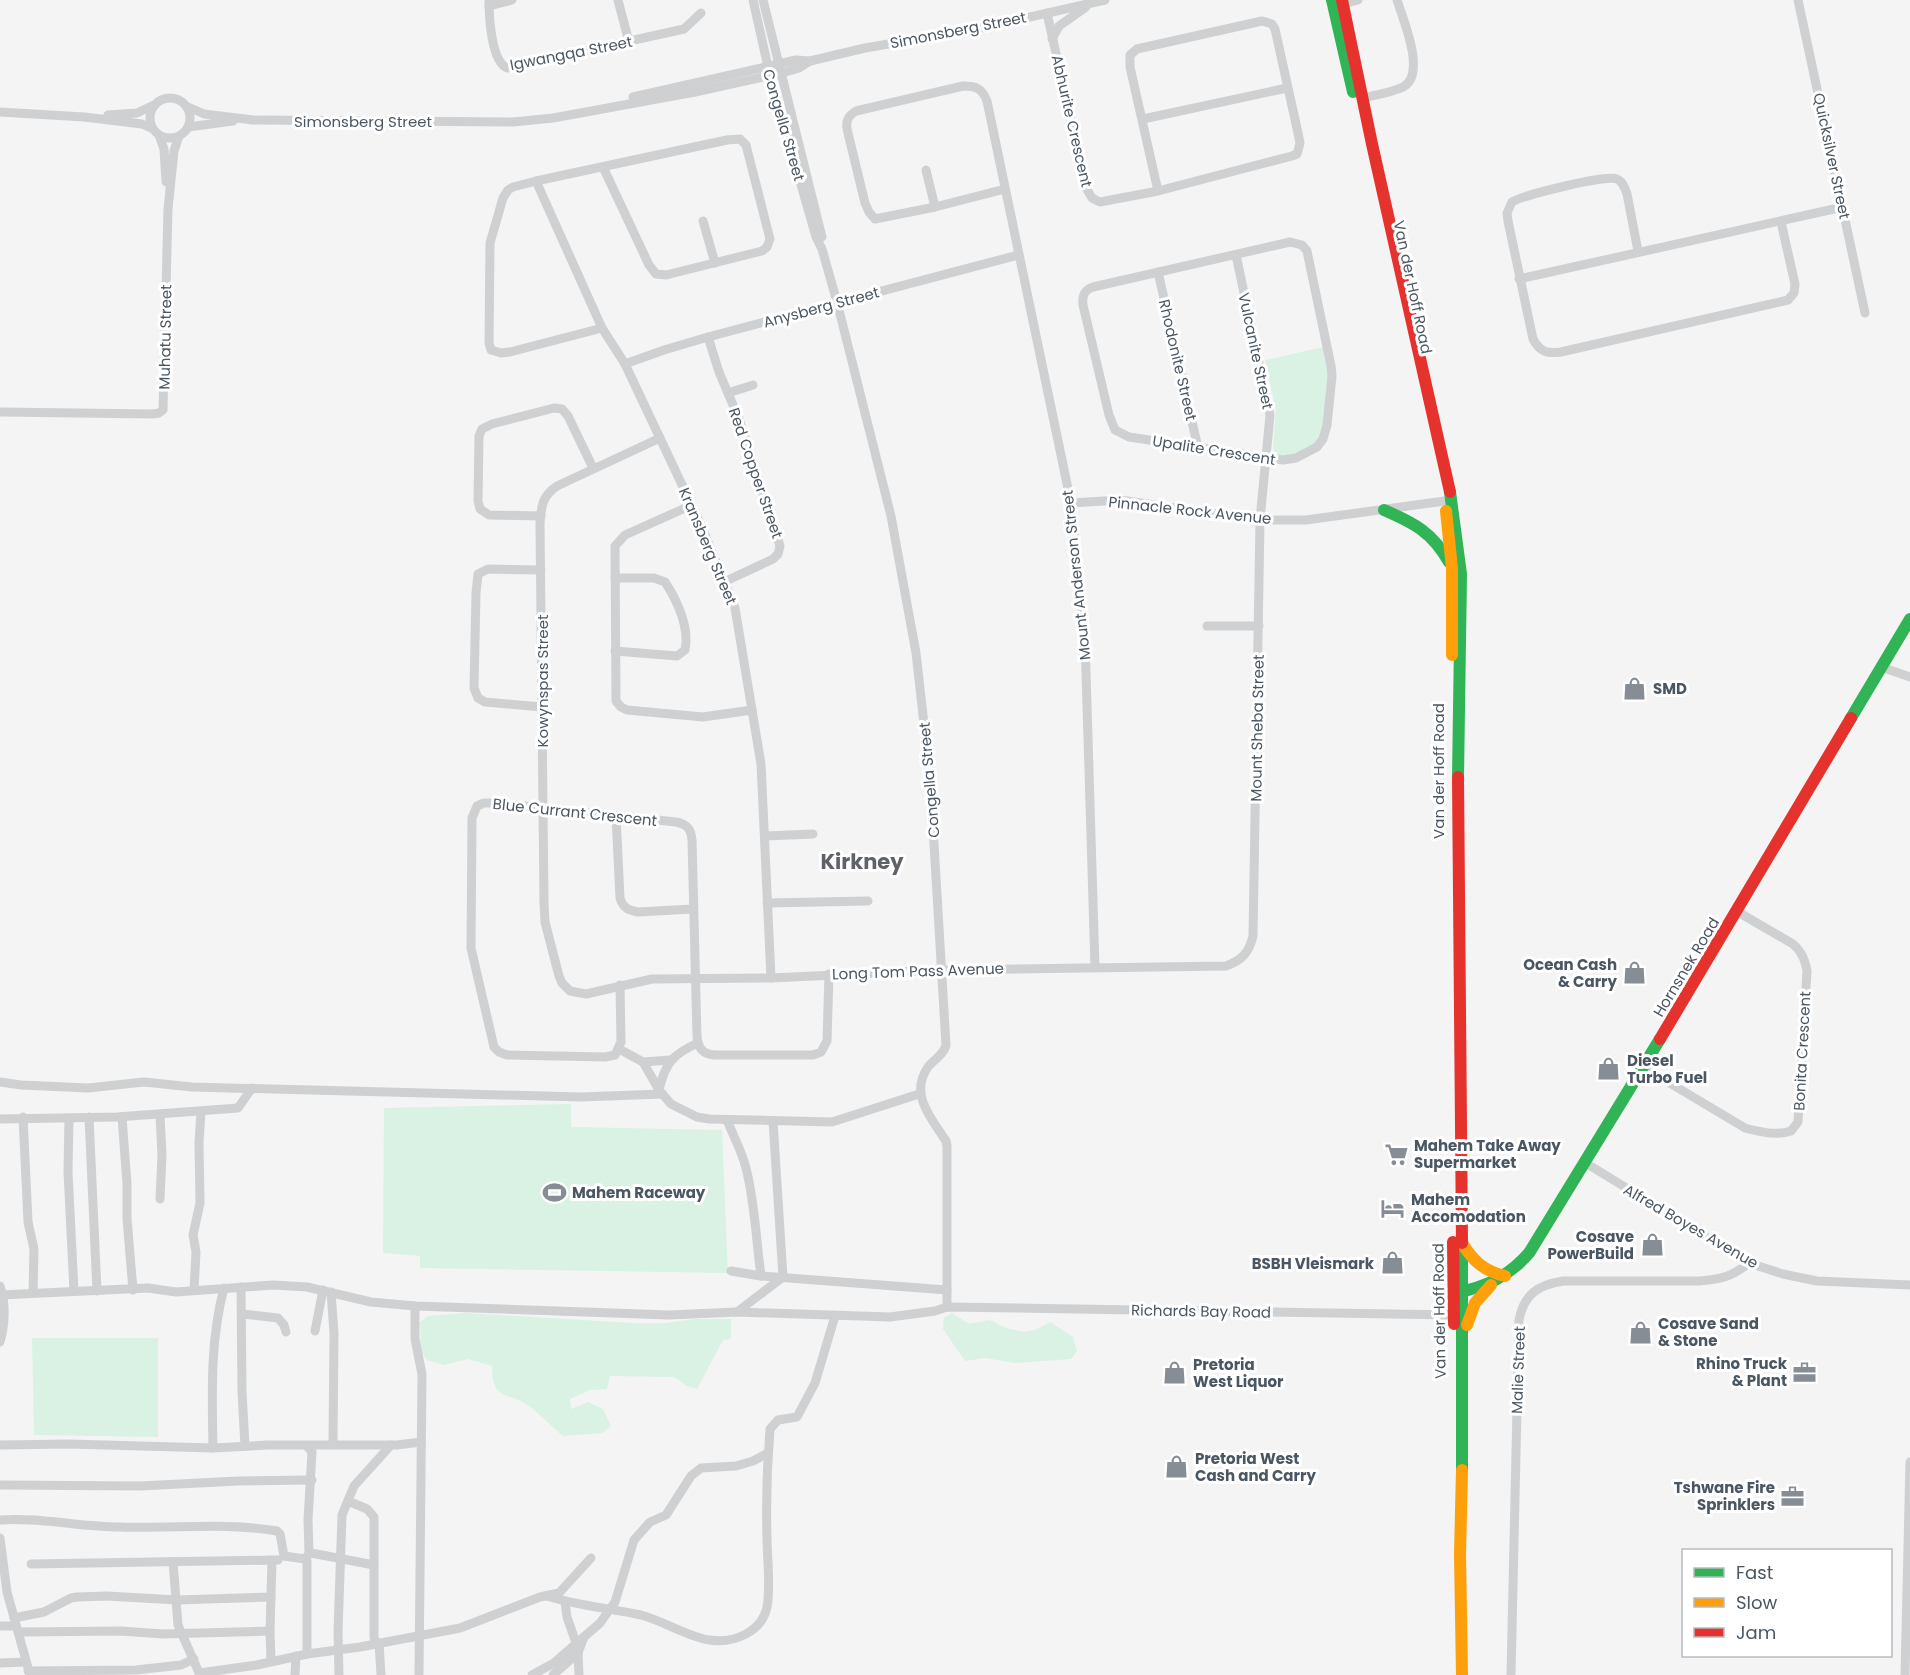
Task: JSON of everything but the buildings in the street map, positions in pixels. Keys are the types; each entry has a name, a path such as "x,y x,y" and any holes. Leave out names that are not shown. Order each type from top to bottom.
{"main road":[{"name":"Van der Hoff Road","path":"1336,1 1362,98 1448,501 1452,568 1455,1091 1463,1432 1462,1675"},
{"name":"Van der Hoff Road","path":"1336,1 1372,171 1457,533 1461,574 1458,716 1461,1242 1458,1293 1454,1316 1456,1491 1461,1554"},
{"path":"1384,510 1410,520 1426,531 1441,548 1452,568"},
{"name":"Hornsnek Road","path":"1458,1293 1500,1279 1516,1268 1529,1253 1738,912 1910,619"},
{"path":"1461,1242 1475,1264 1500,1279 1475,1302 1469,1313 1462,1360"}],"street":[{"path":"489,3 512,0"},
{"path":"618,0 629,42"},
{"name":"Congella Street","path":"753,0 769,71 837,302 891,516 916,653 930,777 946,1045 944,1052 926,1071 919,1094"},
{"name":"Congella Street","path":"762,0 822,238 822,249"},
{"path":"1336,1 1358,0"},
{"path":"1362,98 1405,86 1413,75 1411,45 1397,0"},
{"name":"Quicksilver Street","path":"1798,0 1865,313"},
{"path":"1052,39 1059,26 1081,10 1100,1"},
{"name":"Simonsberg Street","path":"188,107 204,114 253,120 513,122 540,119 552,114 769,71 799,68 810,61 865,48 981,28 1100,1"},
{"name":"Igwangqa Street","path":"489,3 489,20 500,63 507,68 684,29 701,14"},
{"name":"Abhurite Crescent","path":"1047,13 1089,193 1100,202 1158,190 1297,154 1300,143 1272,24 1267,21 1171,41 1137,49 1130,55 1130,68 1158,190"},
{"name":"Mount Anderson Street","path":"1005,189 881,219 872,217 865,203 846,121 856,111 963,86 980,88 987,101 1071,503 1084,640 1095,967"},
{"path":"1143,119 1287,87"},
{"path":"84,117 137,113 171,97 188,107 190,120 188,127 179,136 174,151 168,208"},
{"path":"154,105 150,118 164,149 168,208"},
{"path":"0,112 84,117 142,124 172,138 179,136"},
{"path":"0,118 43,116"},
{"path":"188,127 253,120"},
{"path":"602,328 510,352 495,352 490,348 490,252 493,230 503,198 508,190 536,181 727,140 738,139 744,141 770,241 764,250 663,276 654,273 603,167"},
{"path":"926,170 935,207"},
{"path":"1638,251 1627,194 1624,185 1618,179 1597,180 1542,192 1512,202 1507,213 1519,279 1533,339 1537,347 1547,353 1561,352 1788,300 1794,293 1795,284 1781,222"},
{"name":"Kransberg Street","path":"536,181 602,328 625,364 692,505 726,581 735,608 761,764 771,978"},
{"path":"1519,279 1843,207"},
{"name":"Muhatu Street","path":"0,412 153,414 163,410 168,208"},
{"path":"703,221 715,263"},
{"name":"Upalite Crescent","path":"1290,242 1305,248 1332,376 1328,425 1320,444 1296,458 1266,459 1129,437 1115,430 1108,416 1083,300 1087,290 1093,286 1236,255 1290,242"},
{"name":"Anysberg Street","path":"625,364 708,337 1018,255"},
{"name":"Vulcanite Street","path":"1236,255 1269,405 1260,520"},
{"name":"Rhodonite Street","path":"1158,272 1198,448"},
{"name":"Red Copper Street","path":"708,337 739,419 780,546 773,560 726,581"},
{"path":"728,393 753,386"},
{"path":"541,516 489,515 480,509 478,501 479,436 482,429 492,424 554,408 562,409 568,416 593,468"},
{"name":"Kowynspas Street","path":"570,991 559,976 545,922 542,502 548,492 557,486 660,438"},
{"name":"Pinnacle Rock Avenue","path":"1071,503 1120,500 1260,520 1306,520 1448,501"},
{"path":"692,505 625,535 615,546 615,697 621,707 627,710 697,717 752,710"},
{"name":"Mount Sheba Street","path":"1253,936 1260,520"},
{"path":"541,570 488,569 478,574 474,688 478,698 485,702 542,707"},
{"path":"615,578 654,578 665,582 680,611 687,639 685,650 677,656 615,651"},
{"path":"1207,626 1259,626"},
{"path":"1881,667 1910,677"},
{"name":"Blue Currant Crescent","path":"619,1049 615,1055 605,1057 507,1055 499,1052 492,1042 470,940 473,812 477,806 483,803 543,807 680,822 689,828 692,840 698,1043"},
{"path":"616,816 622,904 631,911 638,912 693,909"},
{"path":"765,836 813,834"},
{"path":"767,903 868,901"},
{"name":"Bonita Crescent","path":"1645,1064 1658,1076 1745,1128 1778,1133 1791,1131 1798,1122 1807,971 1805,961 1793,944 1738,912"},
{"name":"Long Tom Pass Avenue","path":"570,991 586,994 652,979 771,978 940,970 1226,966 1239,961 1251,946 1253,936"},
{"path":"660,1092 662,1076 670,1060 684,1049 698,1043 705,1053 714,1055 818,1054 827,1041 829,974"},
{"path":"620,985 622,1039 619,1049 643,1062 660,1092 671,1104 697,1117 727,1120 832,1122 919,1094 923,1106 947,1146 947,1307"},
{"path":"643,1062 670,1060"},
{"path":"0,1082 88,1088 144,1082 192,1087 581,1096 660,1092"},
{"path":"0,1119 122,1117 238,1108 252,1088"},
{"path":"194,1290 196,1252 193,1235 200,1203 201,1112"},
{"path":"160,1115 162,1155 160,1199"},
{"path":"23,1117 28,1222 34,1249 33,1293"},
{"path":"122,1117 133,1290"},
{"path":"69,1118 68,1172 74,1291"},
{"path":"89,1118 97,1291"},
{"path":"727,1120 746,1167 761,1276"},
{"path":"772,1121 783,1277"},
{"name":"Alfred Boyes Avenue","path":"1584,1162 1749,1263 1783,1274 1817,1281 1910,1286"},
{"name":"Malie Street","path":"1511,1675 1519,1320 1527,1299 1533,1292 1548,1283 1721,1280 1733,1275 1749,1263"},
{"path":"731,1271 761,1276 947,1290"},
{"path":"737,1312 783,1277"},
{"name":"Richards Bay Road","path":"1,1292 156,1289 176,1292 273,1285 307,1287 371,1302 415,1306 669,1314 737,1312 890,1317 935,1311 947,1307 1454,1316"},
{"path":"242,1287 244,1446"},
{"path":"213,1448 214,1348 224,1288"},
{"path":"315,1331 327,1291"},
{"path":"327,1291 334,1333 333,1444"},
{"path":"0,1342 4,1322 1,1292"},
{"path":"415,1306 415,1339 422,1374 419,1675"},
{"path":"242,1314 278,1318 286,1332"},
{"path":"548,1596 565,1602 610,1609 665,1622 711,1641 741,1636 754,1630 767,1606 766,1506 768,1453 772,1425 778,1420 797,1417 815,1383 835,1316"},
{"path":"0,1445 69,1444 213,1448 333,1444 391,1445 421,1442"},
{"path":"339,1675 342,1515 354,1486 391,1445"},
{"path":"307,1446 312,1452 307,1556 308,1654"},
{"path":"532,1675 554,1663 600,1623 615,1602 634,1540 650,1522 666,1515 691,1476 701,1468 736,1466 768,1453"},
{"path":"1905,1675 1910,1462"},
{"path":"0,1485 140,1486 312,1480"},
{"path":"348,1501 367,1509 374,1517 377,1644 381,1675"},
{"path":"0,1520 23,1518 120,1527 266,1529 279,1532 283,1554 286,1557"},
{"path":"0,1538 4,1592 28,1669"},
{"path":"31,1564 281,1560 286,1557 307,1556 340,1558 374,1565"},
{"path":"173,1562 178,1625 200,1674 460,1628 528,1601 559,1593 591,1558"},
{"path":"271,1661 272,1560"},
{"path":"16,1625 77,1597 107,1596 177,1600 271,1597"},
{"path":"565,1602 567,1617 576,1643"},
{"path":"0,1626 182,1634 270,1631"},
{"path":"578,1674 578,1653 584,1635"},
{"path":"553,1675 578,1653"},
{"path":"295,1675 296,1656"},
{"path":"0,1663 28,1669 136,1670 181,1665 194,1659"}],"green space":[{"path":"1323,347 1328,383 1324,418 1318,442 1292,455 1275,454 1273,447 1276,410 1265,360"},
{"name":"Mahem Raceway","path":"571,1104 571,1127 722,1130 728,1273 420,1268 420,1256 383,1253 384,1108"},
{"path":"465,1313 633,1323 731,1319 731,1339 723,1340 697,1389 687,1386 674,1377 610,1376 607,1389 590,1390 570,1399 571,1409 588,1402 603,1409 611,1426 602,1433 563,1436 530,1407 497,1390 492,1366 468,1359 444,1365 427,1360 421,1352 420,1322 428,1316"},
{"path":"952,1313 969,1324 990,1320 1006,1328 1023,1332 1035,1330 1050,1322 1073,1337 1077,1351 1071,1359 1015,1363 985,1358 965,1361 943,1329 944,1318"},
{"path":"32,1338 158,1338 158,1437 34,1435"}],"traffic: fast":[{"path":"1332,0 1353,92"},
{"path":"1450,492 1461,574 1458,777"},
{"path":"1384,510 1404,519 1429,536 1449,562"},
{"path":"1851,718 1910,619"},
{"path":"1455,1293 1477,1288 1496,1280 1513,1269 1529,1253 1660,1039"},
{"path":"1462,1243 1462,1470"}],"traffic: slow":[{"path":"1446,511 1452,568 1452,655"},
{"path":"1462,1243 1480,1264 1505,1276"},
{"path":"1467,1325 1475,1303 1491,1285"},
{"path":"1462,1470 1460,1554 1462,1675"}],"traffic: jam":[{"path":"1342,0 1450,492"},
{"path":"1660,1039 1851,718"},
{"path":"1458,777 1462,1243"},
{"path":"1453,1242 1454,1324"}],"place":[{"name":"SMD","path":"1635,688"},
{"name":"Ocean Cash & Carry","path":"1635,973"},
{"name":"Diesel Turbo Fuel","path":"1609,1069"},
{"name":"Mahem Take Away Supermarket","path":"1396,1154"},
{"name":"Mahem Raceway","path":"554,1192"},
{"name":"Mahem Accomodation","path":"1393,1208"},
{"name":"Cosave PowerBuild","path":"1652,1245"},
{"name":"BSBH Vleismark","path":"1392,1263"},
{"name":"Cosave Sand & Stone","path":"1640,1332"},
{"name":"Rhino Truck & Plant","path":"1805,1372"},
{"name":"Pretoria West Liquor","path":"1175,1373"},
{"name":"Pretoria West Cash and Carry","path":"1177,1467"},
{"name":"Tshwane Fire Sprinklers","path":"1793,1496"}],"district":[{"name":"Kirkney","path":"862,861"}]}
